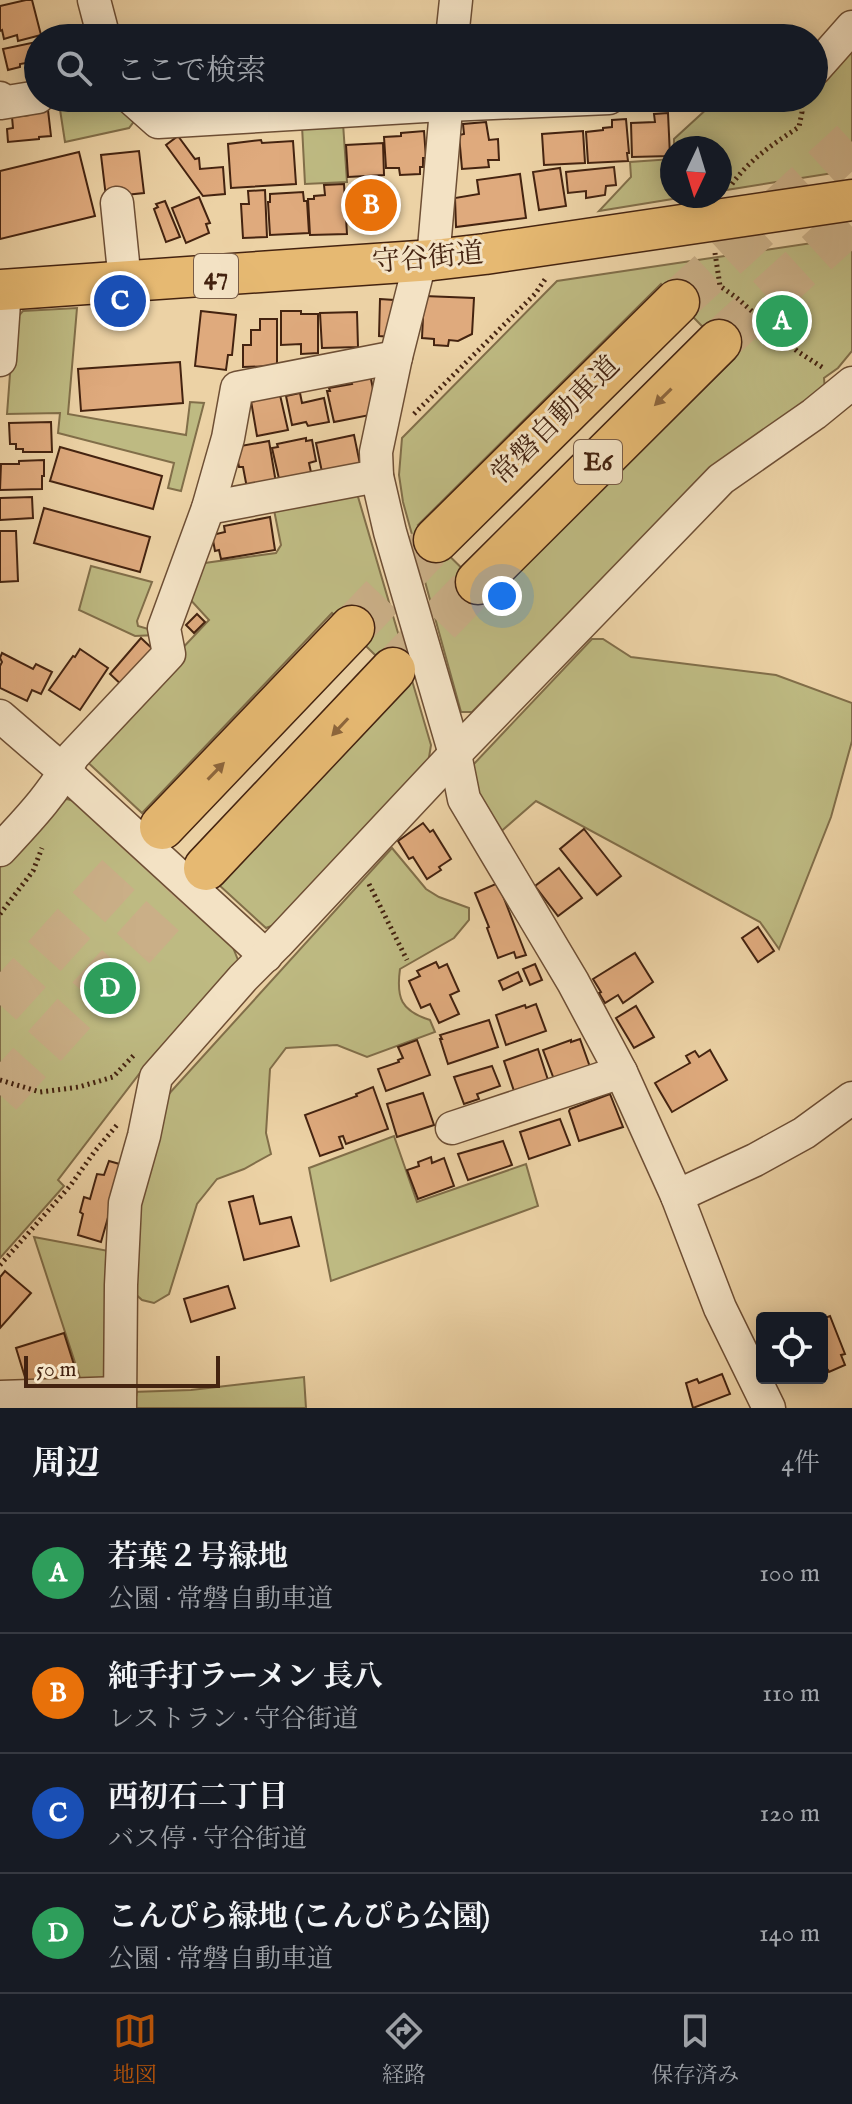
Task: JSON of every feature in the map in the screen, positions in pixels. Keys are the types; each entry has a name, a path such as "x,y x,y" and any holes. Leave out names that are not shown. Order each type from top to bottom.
{"highway":[{"name":"常磐自動車道","path":"436,540 677,302"},
{"name":"常磐自動車道","path":"478,582 719,342"},
{"path":"162,827 352,628"},
{"path":"206,868 393,670"}],"main road":[{"name":"守谷街道","path":"2,290 426,261 852,200"}],"street":[{"path":"100,24 94,0 109,0"},
{"path":"453,24 456,0"},
{"path":"828,54 852,27"},
{"path":"0,98 1,103 24,99"},
{"path":"147,112 158,122 296,112"},
{"path":"446,112 426,261 396,357 376,464 394,547 455,754 464,799 573,982 621,1072 677,1196 720,1308 769,1408"},
{"path":"117,203 125,282"},
{"path":"0,360 2,290"},
{"path":"0,850 65,772 73,756 169,654 164,628 208,508 233,415 237,388 396,357"},
{"path":"0,1397 120,1400 125,1203 144,1136 156,1077 243,978 721,479 851,384"},
{"path":"208,508 376,464"},
{"path":"0,716 266,956"},
{"path":"452,1128 621,1072"},
{"path":"677,1196 755,1160 804,1133 852,1098"}],"path":[{"path":"732,184 744,167 799,127 802,112"},
{"path":"376,464 535,294 547,277 517,250"},
{"path":"715,253 720,286 797,351 851,384"},
{"path":"0,914 33,871 23,826"},
{"path":"364,872 407,960"},
{"path":"0,1080 40,1092 79,1087 113,1077 140,1049"},
{"path":"0,1265 70,1186 122,1119"}],"shaded area":[{"path":"852,38 852,170 732,189 732,136 677,136 703,112 828,112 828,66"},
{"path":"60,112 126,112 135,120 129,128 65,142"},
{"path":"343,123 347,182 305,184 302,126"},
{"path":"660,160 660,201 599,211 631,177 630,162"},
{"path":"852,237 852,351 838,368 824,378 825,391 717,464 472,712 461,712 403,502 399,475 402,438 557,281","holes":["661,284 734,359 491,597 418,525"]},
{"path":"77,308 68,414 186,435 190,402 204,403 181,491 168,488 174,463 58,433 60,413 7,414 14,321 23,311"},
{"path":"356,490 431,745 427,770 274,925 266,928 219,885 407,686 332,613 142,813 81,756 209,620 187,596 198,564 276,553 281,545 273,505"},
{"path":"91,566 152,582 137,621 138,626 155,631 156,635 135,636 79,610"},
{"path":"592,639 603,639 631,657 776,675 852,703 852,741 831,817 779,949 760,922 536,801 497,835 473,795 472,766"},
{"path":"67,799 77,802 232,945 238,960 236,968 153,1056 58,1180 64,1186 0,1258 0,860 55,802"},
{"path":"392,848 426,889 469,908 469,920 454,938 400,969 399,988 403,1002 413,1012 430,1020 435,1032 367,1057 337,1045 286,1048 270,1069 266,1133 271,1154 217,1179 197,1204 169,1294 154,1303 142,1300 131,1290 133,1206 157,1107"},
{"path":"394,1136 417,1202 526,1164 538,1206 331,1281 309,1168"},
{"path":"34,1237 114,1252 111,1382 82,1384"},
{"path":"304,1377 306,1408 127,1408 132,1392 191,1390"}],"building":[{"path":"32,0 38,24 24,24 24,39 18,41 17,35 4,39 0,31 0,6"},
{"path":"24,45 24,63 8,70 3,49"},
{"path":"29,112 48,112 51,136 8,142 7,129 13,128 12,117 29,115"},
{"path":"668,113 669,136 660,136 660,156 632,157 631,123 655,122 654,114"},
{"path":"626,119 628,161 588,163 586,132 612,127 612,120"},
{"path":"486,122 489,140 498,139 499,160 488,160 489,167 462,169 459,135 464,134 463,124"},
{"path":"424,131 426,158 423,158 420,174 400,175 399,168 386,168 384,137"},
{"path":"583,131 585,163 544,165 542,134"},
{"path":"178,136 195,159 199,158 200,169 223,167 225,194 203,196 166,145"},
{"path":"261,140 262,143 293,141 296,184 231,188 228,144"},
{"path":"383,143 384,175 348,177 346,145"},
{"path":"139,151 144,193 106,197 101,155"},
{"path":"79,152 95,216 0,239 0,171"},
{"path":"614,167 616,185 606,186 605,195 586,198 586,191 568,193 566,172"},
{"path":"560,168 566,206 539,210 533,172"},
{"path":"520,174 526,218 456,227 455,198 479,194 477,180"},
{"path":"344,184 347,234 310,235 308,199 325,195 324,185"},
{"path":"351,184 385,184 384,222 351,222"},
{"path":"265,190 267,237 243,238 241,204 249,204 248,191"},
{"path":"303,192 304,201 307,201 309,233 270,235 270,194"},
{"path":"199,197 210,223 206,224 209,233 186,243 172,208"},
{"path":"165,201 180,237 166,242 154,209 158,207 156,204"},
{"path":"424,296 474,298 472,334 458,341 449,340 448,346 434,345 434,339 422,338"},
{"path":"380,299 394,300 391,337 379,336"},
{"path":"201,311 236,315 232,355 228,355 226,370 195,366"},
{"path":"281,311 318,314 318,353 301,354 301,344 281,345"},
{"path":"357,312 358,347 322,348 320,313"},
{"path":"260,319 277,319 277,366 243,367 243,345 251,345 251,330 260,330"},
{"path":"180,362 183,403 81,411 78,369"},
{"path":"370,374 375,414 334,422 327,391 330,391 329,388 352,384 350,378"},
{"path":"300,393 302,403 324,398 329,422 292,425 286,396"},
{"path":"280,395 288,430 257,436 251,401"},
{"path":"51,422 52,452 23,452 23,449 16,449 16,444 10,444 9,423"},
{"path":"354,435 360,464 322,472 316,443"},
{"path":"306,438 306,441 312,440 316,461 309,463 312,477 280,483 272,448 278,447 277,444"},
{"path":"269,441 276,483 247,488 235,447"},
{"path":"60,447 162,476 153,509 50,481"},
{"path":"44,460 42,489 0,490 1,464"},
{"path":"32,497 33,518 0,520 0,498"},
{"path":"44,508 150,537 140,572 34,543"},
{"path":"270,517 275,550 221,559 219,550 215,551 212,535 225,532 224,526"},
{"path":"0,531 16,531 18,581 0,582"},
{"path":"197,614 205,622 194,633 186,625"},
{"path":"141,638 158,654 126,689 110,674"},
{"path":"80,649 108,668 80,710 49,690"},
{"path":"2,653 33,669 36,664 52,672 41,694 32,690 27,701 0,688"},
{"path":"423,823 430,832 433,830 451,859 427,879 398,841"},
{"path":"584,829 621,876 597,895 560,849"},
{"path":"559,868 582,898 558,916 535,886"},
{"path":"498,883 526,955 516,958 514,952 498,958 475,893"},
{"path":"758,927 774,951 758,962 742,938"},
{"path":"635,953 653,982 623,1003 618,995 605,1003 593,979"},
{"path":"436,962 439,968 447,964 459,991 450,995 459,1014 439,1023 430,1004 421,1008 409,981 420,976 417,971"},
{"path":"535,964 542,980 530,985 523,969"},
{"path":"518,972 522,981 503,990 499,981"},
{"path":"536,1004 546,1031 506,1045 496,1015"},
{"path":"636,1006 654,1037 634,1048 616,1018"},
{"path":"489,1020 498,1047 448,1064 440,1035"},
{"path":"580,1039 590,1067 555,1082 543,1050"},
{"path":"417,1040 430,1075 386,1091 378,1069 399,1062 403,1058 398,1047"},
{"path":"538,1049 548,1080 514,1091 504,1061"},
{"path":"710,1050 727,1080 672,1112 655,1083 690,1063 686,1056 695,1051 699,1057"},
{"path":"492,1066 500,1086 477,1094 479,1099 464,1104 454,1077"},
{"path":"373,1087 388,1129 346,1144 343,1136 339,1137 343,1148 320,1156 305,1115"},
{"path":"423,1093 434,1125 397,1137 387,1104"},
{"path":"610,1094 623,1127 579,1141 570,1109"},
{"path":"560,1119 570,1145 529,1159 520,1132"},
{"path":"503,1141 512,1165 468,1180 458,1154"},
{"path":"431,1157 432,1163 444,1158 454,1186 418,1199 407,1170"},
{"path":"109,1161 123,1165 101,1242 78,1235 83,1214 80,1212 84,1197 90,1199 97,1174 104,1175"},
{"path":"253,1196 260,1224 291,1217 299,1246 244,1260 229,1202"},
{"path":"5,1271 31,1293 0,1328 0,1277"},
{"path":"228,1286 235,1308 191,1322 184,1299"},
{"path":"828,1317 845,1354 841,1355 845,1365 829,1372 828,1370"},
{"path":"64,1333 76,1371 28,1387 16,1348"},
{"path":"722,1374 730,1394 693,1408 686,1383 697,1379 699,1383"}],"tunnel":[{"path":"677,302 852,142"},
{"path":"719,342 852,221"},
{"path":"352,628 436,540"},
{"path":"393,670 478,582"},
{"path":"0,1005 162,827"},
{"path":"0,1095 206,868"}],"place":[{"name":"純手打ラーメン 長八","path":"371,205"},
{"name":"西初石二丁目","path":"120,301"},
{"name":"若葉２号緑地","path":"782,321"},
{"name":"こんぴら緑地 (こんぴら公園)","path":"110,988"}]}
